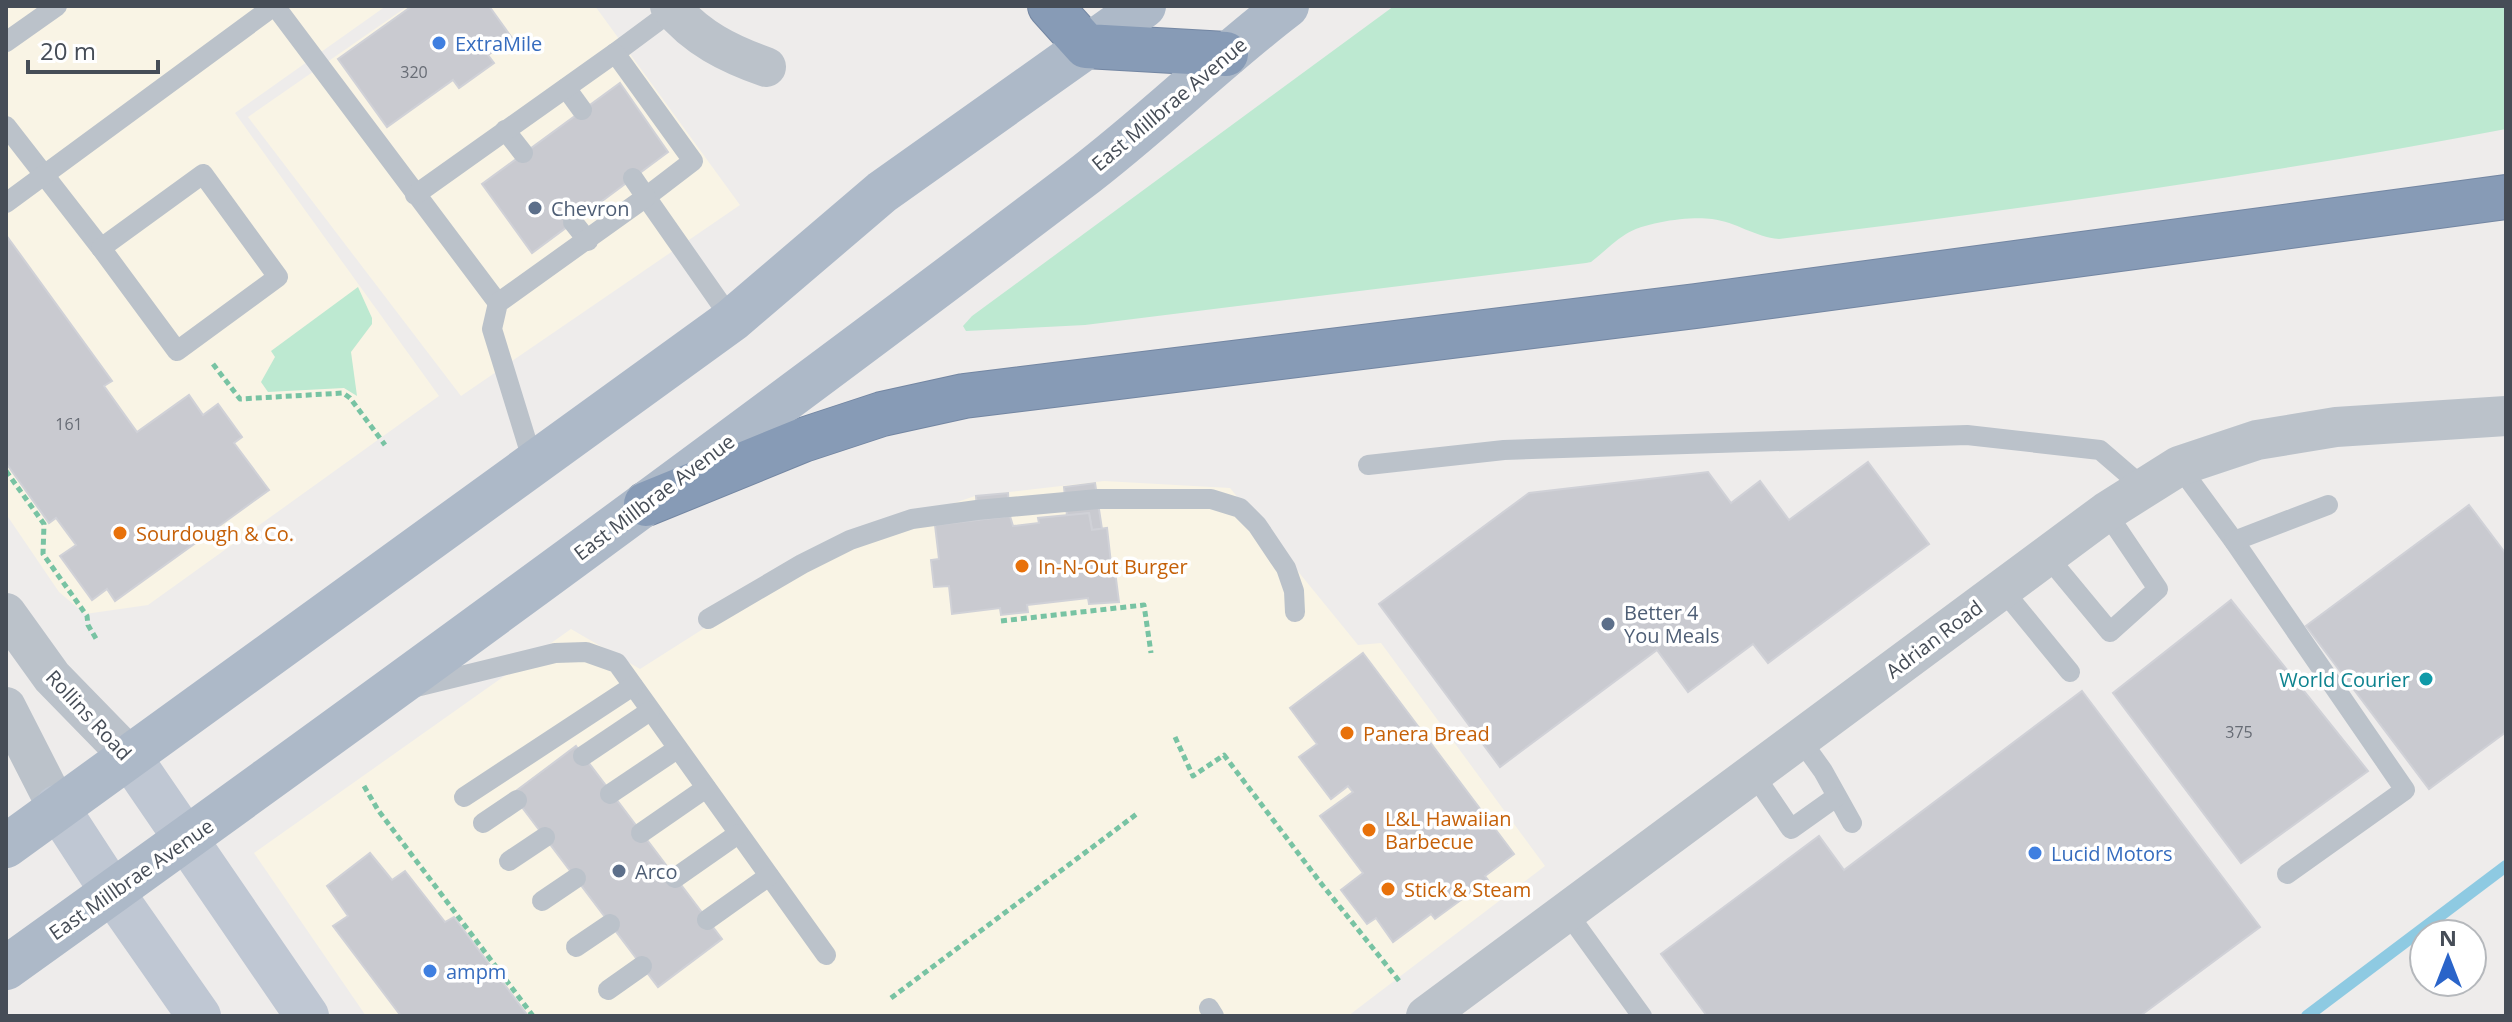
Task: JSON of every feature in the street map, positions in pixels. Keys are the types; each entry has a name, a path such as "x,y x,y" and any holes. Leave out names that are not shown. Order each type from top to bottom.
{"highway":[{"path":"1050,6 1086,46 1226,54"},
{"path":"646,504 803,440 882,414 964,396 1727,302 2506,197"}],"main road":[{"path":"6,846 732,320 882,192 1144,6"},
{"name":"East Millbrae Avenue","path":"6,968 646,504 1082,178 1226,54 1287,6"},
{"name":"Rollins Road","path":"129,756 307,1016"},
{"path":"57,807 199,1016"}],"street":[{"path":"671,8 695,31 726,53 766,67"},
{"name":"Adrian Road","path":"1426,1016 2106,512 2179,466 2257,440 2336,427 2506,416"},
{"name":"Rollins Road","path":"6,613 52,677 129,756"},
{"path":"6,707 57,807"}],"lane":[{"path":"6,42 57,6"},
{"path":"6,203 274,6 498,303"},
{"path":"415,195 615,53 671,8"},
{"path":"533,462 492,329 498,303 588,241 693,161 615,53"},
{"path":"566,88 582,110"},
{"path":"6,126 177,351 278,277 203,174 101,248"},
{"path":"505,130 523,153"},
{"path":"633,178 732,320"},
{"path":"573,222 588,241"},
{"path":"1368,465 1504,450 1967,435 2100,450 2144,488"},
{"path":"2179,466 2405,790 2287,874"},
{"path":"708,619 850,540 912,519 1098,499 1211,499 1240,508 1257,525 1286,568 1294,591 1295,612"},
{"path":"2234,541 2328,505"},
{"path":"2047,556 2110,632 2158,589 2106,512"},
{"path":"2002,589 2070,672"},
{"path":"385,694 555,653 586,652 617,663 826,955"},
{"path":"464,797 633,686"},
{"path":"583,756 650,711"},
{"path":"1800,739 1823,771 1852,823"},
{"path":"610,794 677,749"},
{"path":"1753,773 1791,829 1836,797"},
{"path":"641,833 706,788"},
{"path":"483,823 517,800"},
{"path":"675,878 738,834"},
{"path":"509,861 545,837"},
{"path":"707,920 769,876"},
{"path":"542,901 576,878"},
{"path":"1566,911 1642,1016"},
{"path":"576,947 610,924"},
{"path":"608,990 642,966"}],"path":[{"path":"194,338 240,399 343,393 385,445"},
{"path":"6,471 44,524 43,554 87,616 88,625 98,642"},
{"path":"1001,621 1144,605 1151,653"},
{"path":"1175,737 1193,776 1224,755 1400,982"},
{"path":"364,786 378,810 533,1016"},
{"path":"891,998 1138,813"}],"shaded area":[{"path":"6,6 386,6 235,113 439,396 148,605 85,614 59,592 6,514"},
{"path":"408,6 595,6 740,205 461,396 248,117"},
{"path":"1104,481 1230,488 1358,645 1381,643 1545,866 1348,1016 366,1016 254,853 571,629 640,669 843,540 975,496"}],"green space":[{"path":"1394,6 2506,6 2506,129 2143,190 1779,239 1721,221 1680,219 1634,230 1586,263 1085,325 966,331 963,326 972,316"},
{"path":"358,287 372,324 351,352 357,396 344,388 268,392 261,382 275,357 271,351"}],"building":[{"path":"412,6 489,6 512,38 488,55 494,63 459,88 453,80 387,127 338,59"},
{"path":"620,83 668,152 532,253 482,184"},
{"path":"6,235 112,381 104,386 137,432 189,395 203,415 218,404 242,437 234,443 269,490 115,601 107,589 92,600 60,556 76,545 56,518 49,523 6,463"},
{"name":"Better 4 You Meals","path":"1868,462 1929,544 1768,663 1753,644 1688,692 1657,650 1500,767 1379,604 1529,493 1708,472 1731,503 1760,481 1789,520"},
{"path":"1095,483 1102,529 1092,530 1089,513 1067,516 1064,487"},
{"path":"1008,493 1009,508 977,510 976,496"},
{"name":"World Courier","path":"2469,505 2506,554 2506,732 2429,789 2306,626"},
{"name":"In-N-Out Burger","path":"1089,513 1092,530 1107,528 1119,602 1089,604 1088,598 1027,605 1028,612 1001,615 1000,608 952,614 949,586 934,587 931,560 939,559 935,525 1010,516 1013,526 1039,523 1038,518"},
{"path":"2231,600 2368,771 2241,863 2113,693"},
{"path":"1363,653 1514,854 1485,876 1488,880 1435,919 1431,914 1393,942 1376,918 1367,924 1341,890 1363,873 1320,816 1353,792 1348,786 1331,799 1299,757 1317,744 1290,708"},
{"name":"Lucid Motors","path":"2082,691 2260,927 2140,1016 1707,1016 1661,954 1819,836 1844,870"},
{"path":"576,746 722,939 658,987 512,794"},
{"name":"ampm","path":"370,853 392,880 405,871 445,922 454,917 528,1016 401,1016 333,926 348,916 327,886"}],"waterway":[{"path":"2307,1016 2506,866"}],"place":[{"name":"ExtraMile","path":"439,43"},
{"name":"Chevron","path":"535,208"},
{"name":"Sourdough & Co.","path":"120,533"},
{"name":"In-N-Out Burger","path":"1022,566"},
{"name":"Better 4 You Meals","path":"1608,624"},
{"name":"World Courier","path":"2426,679"},
{"name":"Panera Bread","path":"1347,733"},
{"name":"L&L Hawaiian Barbecue","path":"1369,830"},
{"name":"Lucid Motors","path":"2035,853"},
{"name":"Arco","path":"619,871"},
{"name":"Stick & Steam","path":"1388,889"},
{"name":"ampm","path":"430,971"}]}
